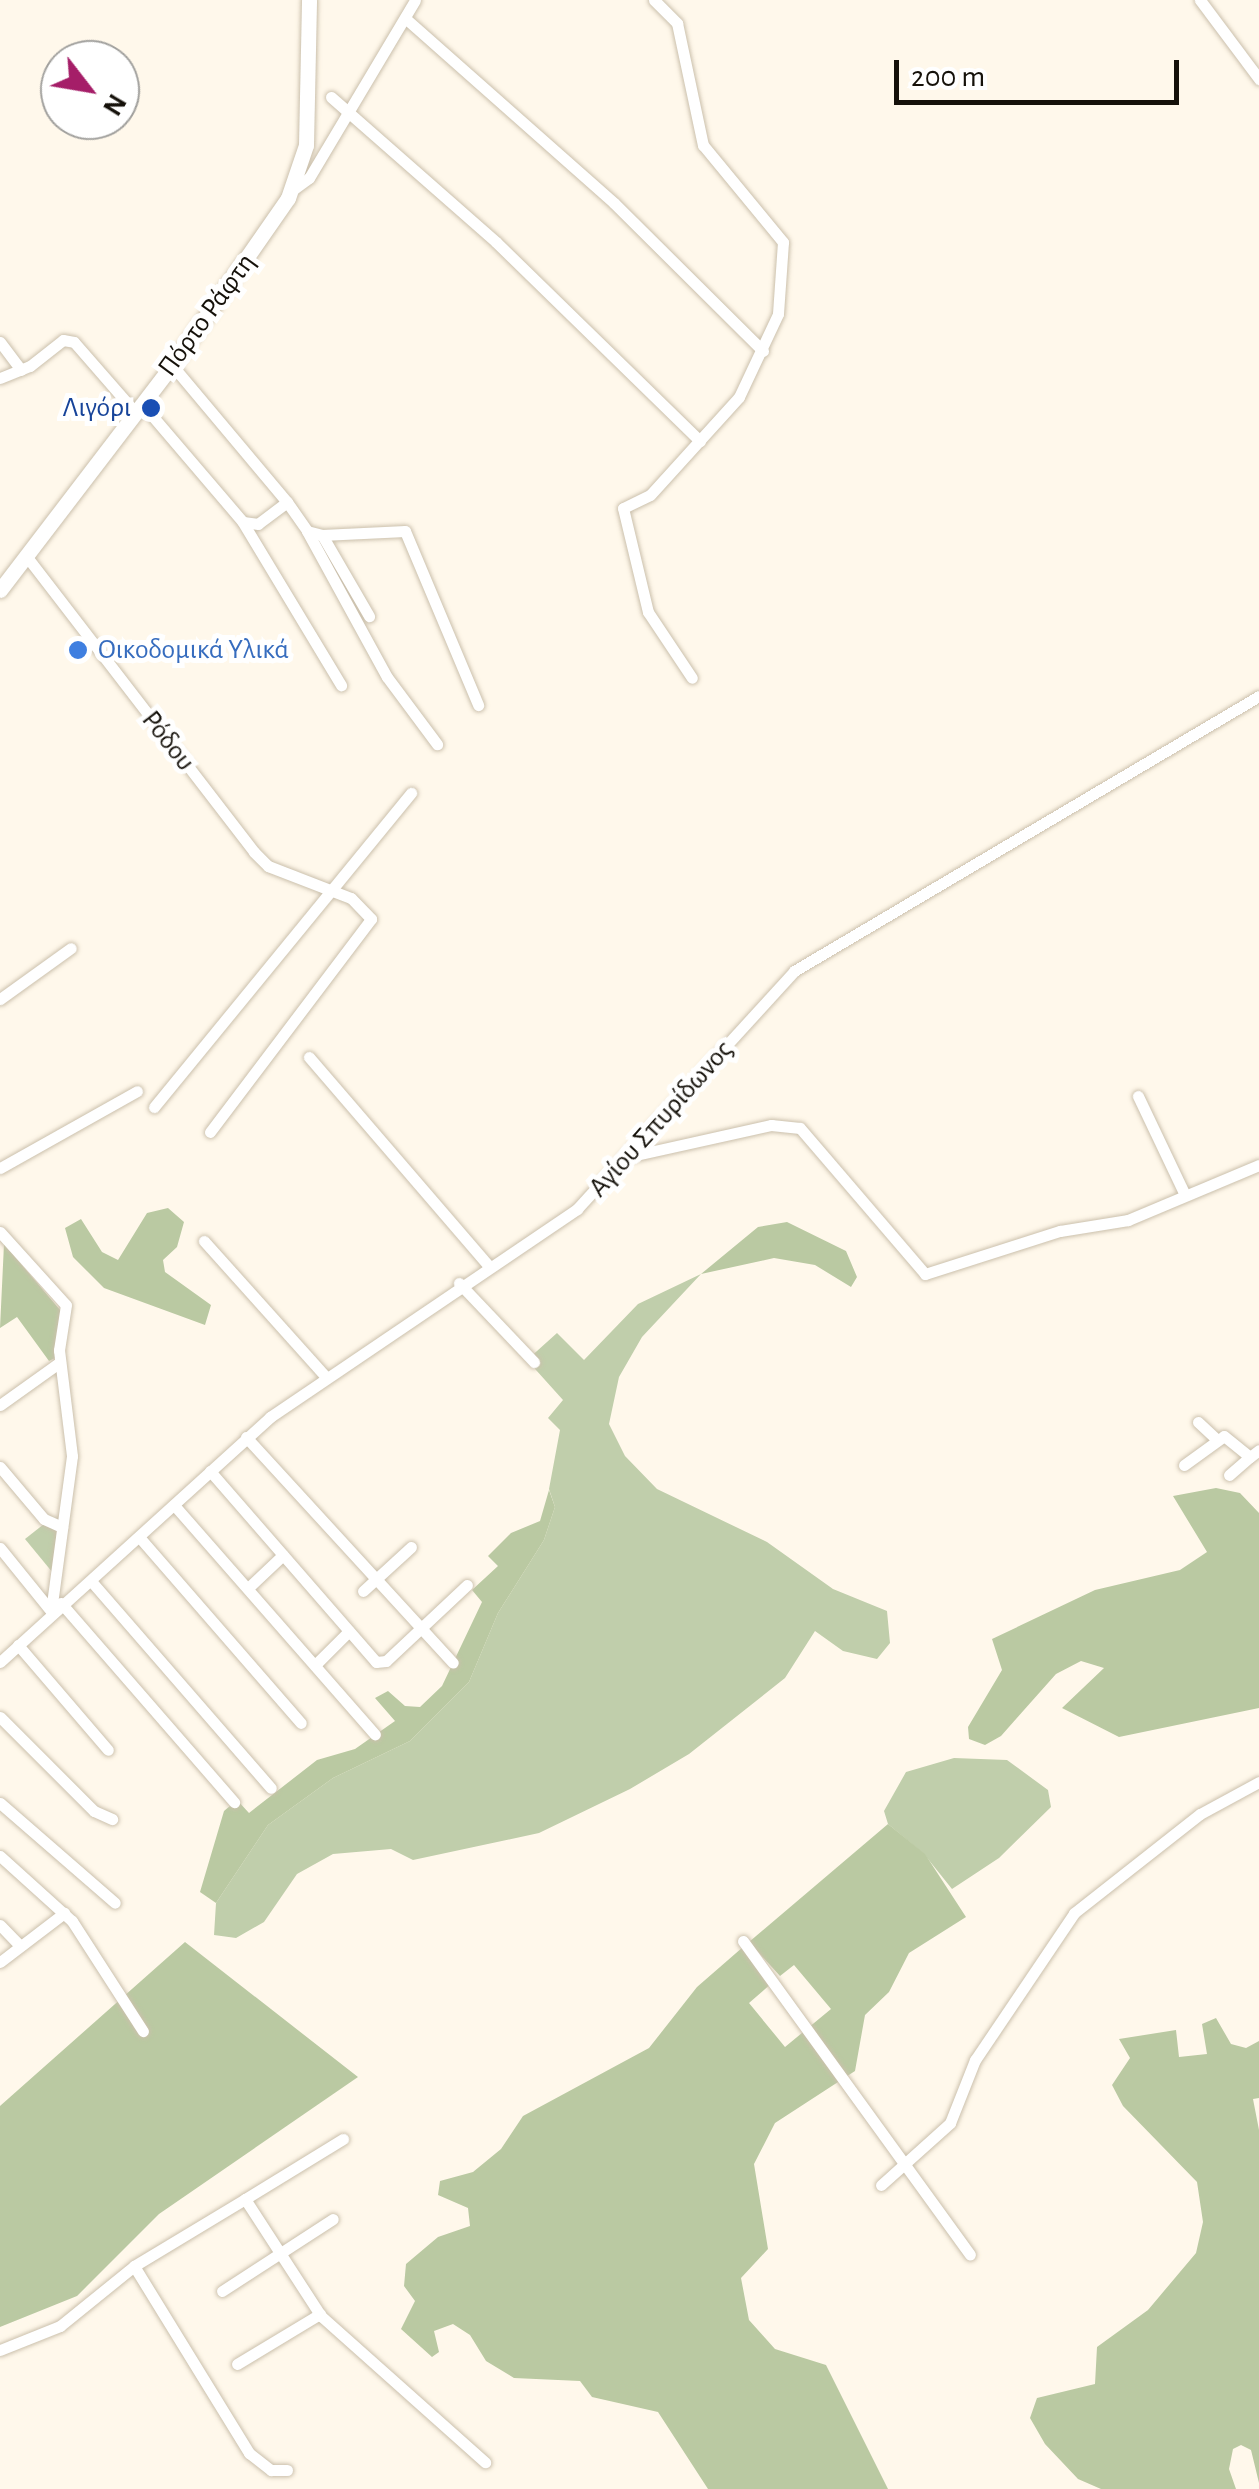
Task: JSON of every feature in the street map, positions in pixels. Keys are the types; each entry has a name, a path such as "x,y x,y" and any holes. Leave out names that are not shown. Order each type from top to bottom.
{"main road":[{"name":"Πόρτο Ράφτη","path":"0,590 140,409 291,191 307,138 309,0"}],"street":[{"path":"291,191 309,178 327,141 350,110 415,0"},
{"path":"654,0 677,23 703,145 784,242 778,314 739,396 650,495 623,508 648,612 692,678"},
{"path":"1200,0 1259,79"},
{"path":"405,18 614,203 763,351"},
{"path":"331,97 524,268 700,442"},
{"path":"307,138 327,141"},
{"path":"0,378 22,370 63,340 74,342 242,521 341,685"},
{"path":"0,342 22,370"},
{"path":"172,365 287,502 387,677 437,744"},
{"path":"242,521 258,524 287,502"},
{"path":"306,531 322,535 405,531 478,706"},
{"path":"322,535 369,616"},
{"name":"Ρόδου","path":"27,557 254,852 268,866 334,890"},
{"name":"Αγίου Σπυρίδωνος","path":"0,1662 61,1603 140,1538 246,1436 459,1283 577,1209 794,971 1259,696"},
{"path":"154,1106 411,793"},
{"path":"210,1132 369,925 366,910 334,890"},
{"path":"0,999 71,948"},
{"path":"309,1058 488,1265"},
{"path":"0,1168 137,1091"},
{"path":"1138,1096 1184,1193"},
{"path":"628,1157 754,1128 800,1128 925,1274 1060,1231 1128,1220 1184,1193 1259,1166"},
{"path":"2,1237 66,1304 60,1362 73,1429 62,1527 61,1603"},
{"path":"204,1242 326,1377"},
{"path":"459,1283 534,1362"},
{"path":"0,1405 60,1362"},
{"path":"1198,1422 1217,1440"},
{"path":"246,1436 452,1664"},
{"path":"1184,1465 1217,1440 1230,1437 1254,1453 1229,1475"},
{"path":"0,1467 44,1519 62,1527"},
{"path":"210,1471 381,1663 467,1585"},
{"path":"174,1506 375,1735"},
{"path":"140,1538 301,1723"},
{"path":"363,1592 410,1546"},
{"path":"0,1548 61,1603 234,1802"},
{"path":"248,1588 283,1555"},
{"path":"90,1580 271,1788"},
{"path":"59,1582 61,1603"},
{"path":"315,1665 350,1631"},
{"path":"18,1646 108,1750"},
{"path":"0,1717 94,1811 112,1819"},
{"path":"881,2184 950,2123 975,2060 1074,1914 1200,1814 1259,1782"},
{"path":"1,1805 115,1902"},
{"path":"0,1856 64,1913 143,2031"},
{"path":"0,1962 64,1913"},
{"path":"0,1926 20,1946"},
{"path":"742,1941 797,2008 904,2167 970,2255"},
{"path":"0,2350 60,2326 134,2266 343,2139"},
{"path":"246,2199 320,2314 485,2462"},
{"path":"222,2291 333,2220"},
{"path":"134,2266 249,2453 270,2470 287,2470"},
{"path":"237,2364 320,2314"}],"green space":[{"path":"168,1208 184,1222 177,1247 163,1260 165,1272 211,1305 205,1325 104,1288 73,1257 65,1228 81,1219 102,1252 118,1260 147,1213"},
{"path":"787,1222 846,1251 857,1277 851,1287 815,1265 774,1258 701,1274 758,1227"},
{"path":"4,1244 61,1311 55,1358 49,1361 17,1317 0,1328"},
{"path":"701,1274 642,1337 619,1377 609,1424 625,1456 657,1489 767,1542 833,1589 887,1611 890,1643 877,1659 843,1651 815,1631 785,1678 689,1754 630,1789 539,1833 413,1860 391,1849 333,1854 297,1874 264,1922 236,1938 214,1935 216,1903 268,1825 333,1778 410,1741 469,1682 498,1613 544,1540 555,1507 549,1489 560,1430 548,1418 563,1400 527,1360 557,1333 584,1360 638,1304"},
{"path":"1216,1488 1240,1493 1259,1513 1259,1708 1119,1737 1062,1708 1104,1668 1081,1661 1056,1674 1001,1736 985,1745 969,1739 968,1727 1002,1670 992,1639 1095,1590 1180,1570 1207,1552 1173,1496"},
{"path":"549,1490 555,1507 544,1540 498,1613 469,1682 410,1741 333,1778 268,1825 216,1903 200,1892 224,1811 237,1800 249,1813 317,1760 355,1749 395,1721 375,1698 388,1691 405,1706 420,1707 442,1686 482,1602 472,1590 498,1566 488,1556 511,1533 540,1521"},
{"path":"44,1524 57,1531 53,1573 25,1539"},
{"path":"954,1758 1007,1760 1048,1790 1051,1807 999,1858 952,1889 924,1854 888,1824 884,1811 906,1772"},
{"path":"888,1824 925,1854 966,1917 909,1953 889,1992 865,2015 855,2071 775,2123 754,2164 768,2249 741,2278 749,2320 775,2349 826,2365 888,2489 708,2489 658,2412 592,2397 580,2381 514,2378 486,2361 470,2335 453,2324 434,2331 439,2352 432,2357 401,2329 415,2301 404,2286 406,2264 438,2237 470,2226 468,2208 438,2195 440,2181 473,2172 501,2149 523,2116 649,2048 697,1987 743,1947 773,1982 749,2003 785,2047 831,2009 794,1965 780,1976 749,1942"},
{"path":"185,1942 358,2077 159,2214 77,2296 0,2327 0,2106"},
{"path":"1216,2018 1231,2044 1246,2048 1259,2041 1259,2098 1253,2099 1259,2130 1259,2483 1251,2450 1241,2445 1233,2449 1229,2469 1236,2489 1101,2489 1078,2479 1045,2444 1030,2418 1037,2398 1095,2384 1097,2347 1148,2310 1196,2253 1203,2222 1197,2182 1123,2106 1112,2085 1130,2058 1119,2039 1176,2030 1179,2057 1207,2054 1202,2024"}],"place":[{"name":"Λιγόρι","path":"151,408"},
{"name":"Οικοδομικά Υλικά","path":"78,650"}]}
